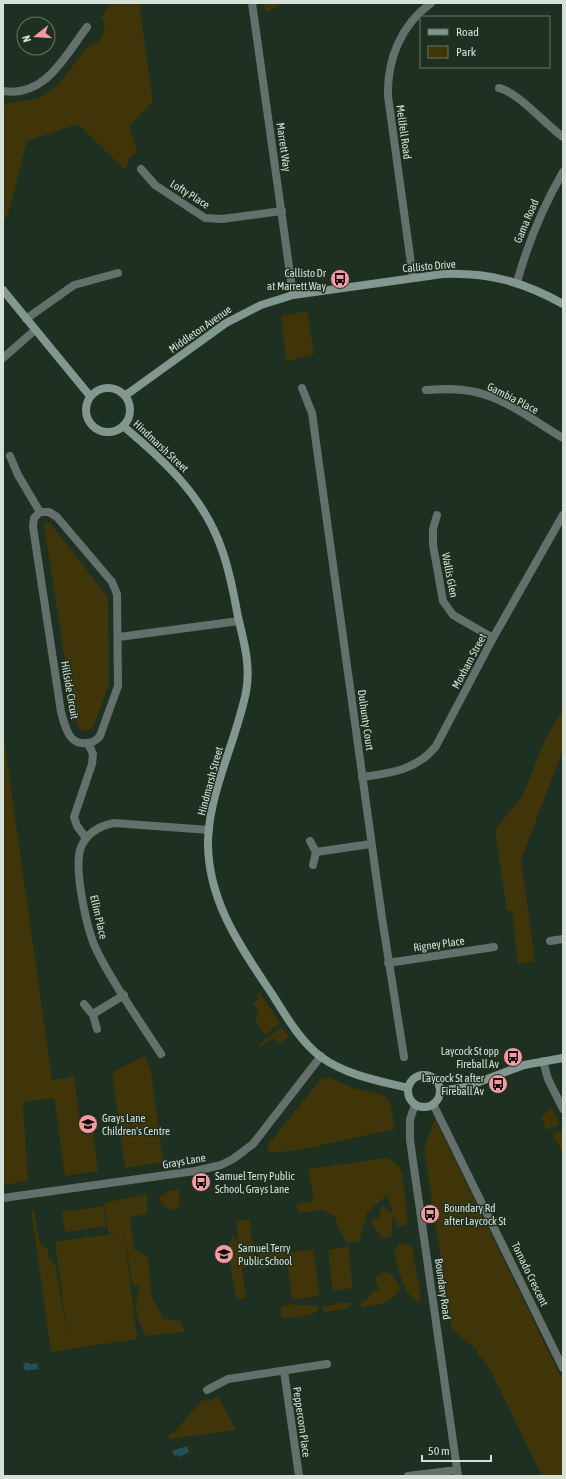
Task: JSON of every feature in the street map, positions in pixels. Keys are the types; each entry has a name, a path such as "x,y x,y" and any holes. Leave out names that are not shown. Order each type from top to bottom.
{"street":[{"name":"Marrett Way","path":"252,3 293,295"},
{"name":"Mellfell Road","path":"413,278 388,96 388,75 392,57 403,34 417,15 432,3"},
{"path":"3,91 23,91 40,84 49,76 87,27"},
{"path":"499,88 506,90 520,100 563,137"},
{"name":"Lofty Place","path":"142,169 155,185 209,218 222,219 282,211"},
{"name":"Gama Road","path":"517,282 537,221 563,172"},
{"path":"26,319 74,285 118,273"},
{"name":"Callisto Drive","path":"293,295 443,274 467,274 517,282 534,288 563,304"},
{"path":"3,290 90,396"},
{"name":"Middleton Avenue","path":"126,396 226,322 261,305 293,295"},
{"path":"3,358 35,330"},
{"path":"104,388 120,390 126,396 130,408 128,421 123,426 110,432 96,428 91,424 86,410 90,396 104,388"},
{"name":"Dulhunty Court","path":"302,388 312,413 371,844 388,963 395,992 397,1020 404,1057"},
{"name":"Gambia Place","path":"426,390 456,389 480,393 508,406 563,438"},
{"name":"Hindmarsh Street","path":"123,426 173,471 202,507 222,550 247,658 247,686 213,804 209,830 208,848 210,870 224,918 236,940 293,1026 321,1056 344,1069 380,1082 408,1088"},
{"path":"10,456 18,476 40,512 49,512 57,517 112,582 118,599 119,637 118,681 116,696 100,736 97,740 88,743 93,754 92,764 74,817 77,826 86,838 102,825 114,823 209,830"},
{"name":"Hillside Circuit","path":"40,512 34,518 33,527 61,712 66,729 72,739 79,743 88,743"},
{"name":"Wallis Glen","path":"437,515 433,529 433,545 443,601 453,615 493,638"},
{"name":"Moxham Street","path":"362,777 405,769 420,762 430,753 442,736 493,638 563,515"},
{"path":"119,637 239,621"},
{"name":"Ellim Place","path":"86,838 80,852 79,866 88,925 97,950 161,1054"},
{"path":"310,841 316,852 313,865"},
{"path":"316,852 371,844"},
{"path":"550,941 563,939"},
{"name":"Rigney Place","path":"388,963 494,948"},
{"path":"93,1014 124,995"},
{"path":"84,1004 93,1014 97,1029"},
{"name":"Grays Lane","path":"3,1198 195,1171 221,1165 244,1152 253,1144 321,1056"},
{"path":"440,1091 466,1087 524,1065 563,1058"},
{"path":"543,1061 548,1079 563,1109"},
{"path":"417,1076 428,1076 436,1082 440,1091 437,1101 424,1107 415,1105 408,1094 408,1088 410,1083 417,1076"},
{"name":"Tornado Crescent","path":"433,1104 563,1368"},
{"name":"Boundary Road","path":"415,1105 410,1119 410,1140 458,1473"},
{"path":"207,1390 228,1379 327,1364"},
{"name":"Peppercorn Place","path":"284,1371 299,1476"},
{"path":"408,1476 458,1473"}],"green space":[{"path":"111,3 139,3 153,102 129,126 137,152 129,158 125,170 78,124 27,141 8,214 3,222 3,105 34,99 44,95 56,86 85,50 102,37 104,27 101,17"},
{"path":"264,3 286,3 266,12"},
{"path":"307,311 314,354 286,362 281,316"},
{"path":"47,522 50,523 108,597 109,684 93,728 88,731 79,729 73,713 44,525"},
{"path":"563,709 563,750 521,860 535,961 518,964 512,910 507,911 495,830 523,795 545,740"},
{"path":"3,731 52,1080 74,1077 82,1134 93,1132 98,1171 65,1176 54,1098 23,1102 28,1181 3,1185"},
{"path":"260,993 280,1023 265,1035 254,1019 258,1016 258,1010 253,1003 249,1004 255,1002 258,998 256,995"},
{"path":"282,1027 289,1037 280,1043 273,1039 259,1047 258,1045"},
{"path":"145,1056 151,1072 163,1162 125,1168 112,1072"},
{"path":"329,1077 353,1088 382,1095 390,1101 395,1129 299,1150 270,1153 267,1146 321,1079"},
{"path":"551,1107 560,1124 547,1130 541,1118"},
{"path":"435,1119 563,1381 563,1476 542,1476 489,1367 477,1353 478,1350 452,1330 424,1149"},
{"path":"563,1130 562,1152 556,1140 553,1142 554,1134"},
{"path":"387,1158 398,1165 402,1173 408,1224 398,1227 393,1214 391,1236 383,1239 370,1221 379,1217 382,1205 388,1211 393,1212 387,1195 367,1213 359,1242 347,1243 338,1227 335,1216 322,1210 298,1213 296,1204 314,1201 308,1169"},
{"path":"178,1189 180,1197 179,1207 172,1210 164,1206 158,1198 169,1191"},
{"path":"147,1194 147,1214 130,1217 134,1249 148,1258 152,1298 164,1319 180,1321 185,1332 146,1336 138,1318 136,1307 140,1288 132,1283 124,1232 137,1339 51,1352 31,1209 34,1210 40,1243 48,1249 49,1260 55,1264 68,1338 55,1242 118,1233 108,1233 104,1203"},
{"path":"103,1206 106,1226 65,1232 62,1212"},
{"path":"249,1219 256,1265 242,1268 246,1298 237,1299 230,1267 230,1242 233,1237 237,1240 238,1244 243,1243 239,1243 236,1221"},
{"path":"401,1243 412,1247 421,1298 418,1302 412,1298 404,1286 399,1272 394,1251"},
{"path":"280,1245 286,1253 313,1249 320,1296 292,1300 287,1260 269,1262 269,1268 260,1269 258,1248"},
{"path":"348,1247 353,1288 333,1291 328,1250"},
{"path":"383,1272 391,1274 400,1288 388,1301 361,1308 361,1303 368,1299 372,1292 379,1290 375,1278"},
{"path":"340,1303 351,1303 351,1305 347,1309 324,1312 322,1307"},
{"path":"293,1304 315,1306 318,1307 319,1310 301,1317 290,1318 281,1316 281,1307"},
{"path":"218,1396 236,1430 170,1439 168,1436 177,1429 202,1400 210,1401"}],"water":[{"path":"26,1362 31,1364 37,1363 38,1369 25,1371 23,1365"},
{"path":"187,1446 189,1452 180,1457 177,1455 174,1456 172,1451"}],"place":[{"name":"Callisto Dr at Marrett Way","path":"340,279"},
{"name":"Laycock St opp Fireball Av","path":"513,1057"},
{"name":"Laycock St after Fireball Av","path":"498,1084"},
{"name":"Grays Lane Children's Centre","path":"88,1124"},
{"name":"Samuel Terry Public School, Grays Lane","path":"201,1182"},
{"name":"Boundary Rd after Laycock St","path":"430,1214"},
{"name":"Samuel Terry Public School","path":"224,1254"}]}
